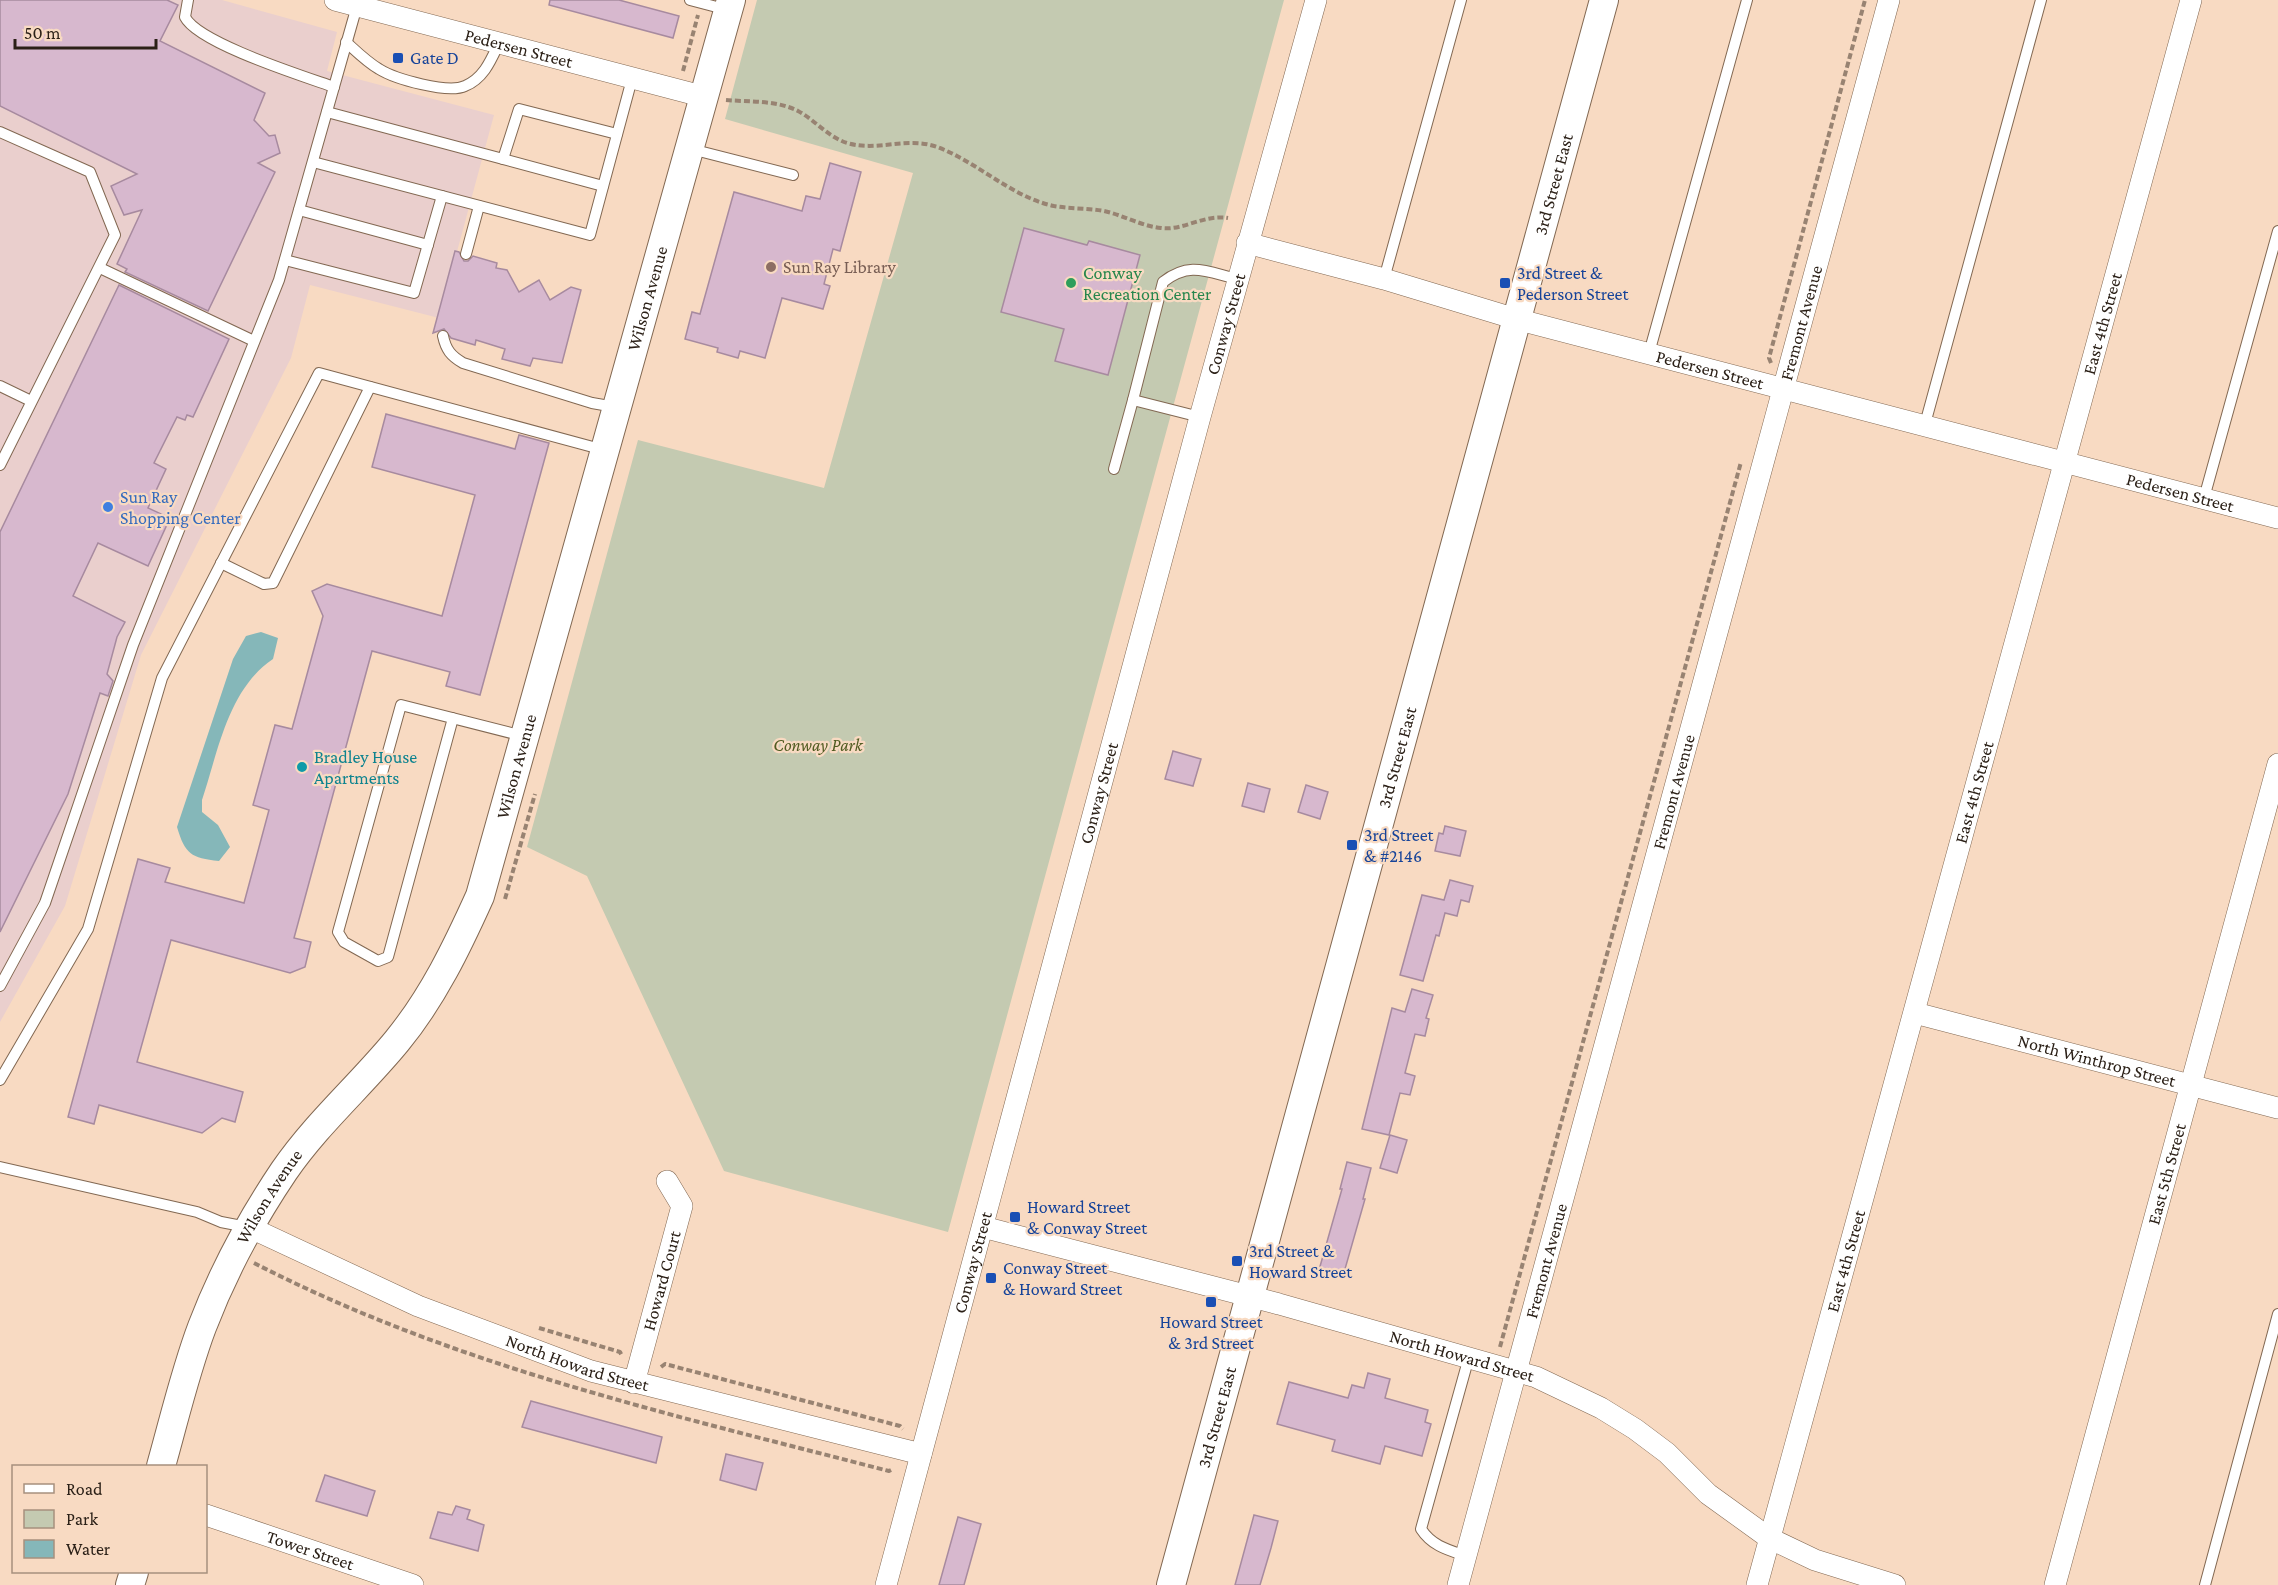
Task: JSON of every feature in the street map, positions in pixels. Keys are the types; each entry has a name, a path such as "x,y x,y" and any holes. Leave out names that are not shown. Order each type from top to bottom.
{"street":[{"name":"Pedersen Street","path":"334,0 367,5 499,43 705,97"},
{"name":"Conway Street","path":"885,1585 1237,279 1316,0"},
{"name":"3rd Street East","path":"1171,1585 1604,0"},
{"name":"Fremont Avenue","path":"1458,1585 1889,0"},
{"name":"East 4th Street","path":"1757,1585 2191,0"},
{"name":"Wilson Avenue","path":"162,1465 202,1328 223,1277 249,1227 285,1170 324,1121 396,1042 444,972 480,896 730,5"},
{"name":"Pedersen Street","path":"1247,243 1384,279 1516,319 1785,387 2278,518"},
{"name":"East 5th Street","path":"2055,1585 2278,764"},
{"name":"North Winthrop Street","path":"1915,1013 2278,1108"},
{"name":"Howard Court","path":"634,1383 682,1206 667,1181"},
{"name":"North Howard Street","path":"249,1227 418,1306 525,1348 634,1383 921,1454"},
{"name":"North Howard Street","path":"983,1227 1251,1297 1516,1370 1562,1388 1635,1429 1667,1453 1708,1494 1769,1538 1815,1560 1895,1585"},
{"name":"Tower Street","path":"207,1515 413,1585"}],"lane":[{"path":"188,0 185,17 194,29 267,64 334,87"},
{"path":"1384,279 1461,0"},
{"path":"1649,353 1747,0"},
{"path":"1925,424 2041,0"},
{"path":"696,1 730,5"},
{"path":"0,986 45,903 133,645 285,260 346,42 367,5"},
{"path":"346,42 378,69 390,75 453,89 464,87 483,72 499,43"},
{"path":"313,162 590,235 632,79"},
{"path":"503,159 519,109 616,134"},
{"path":"327,112 603,186"},
{"path":"0,132 90,172 115,235 0,465"},
{"path":"690,149 793,175"},
{"path":"285,260 414,293 442,196"},
{"path":"466,254 479,206"},
{"path":"299,210 428,245"},
{"path":"2204,498 2278,231"},
{"path":"100,268 254,342"},
{"path":"1114,469 1163,282 1178,271 1194,268 1237,279"},
{"path":"443,336 445,347 453,357 463,363 592,403 616,407"},
{"path":"0,1080 88,929 162,678 319,373 604,450"},
{"path":"0,386 31,401"},
{"path":"221,563 264,584 273,583 370,387"},
{"path":"1133,400 1200,417"},
{"path":"453,718 388,957 378,961 344,942 338,932 401,705 453,718 526,737"},
{"path":"0,1167 196,1212 221,1222 249,1227"},
{"path":"2205,1585 2278,1314"},
{"path":"1466,1556 1443,1549 1428,1538 1421,1529 1469,1357"}],"path":[{"path":"1771,364 1769,358 1865,0"},
{"path":"684,72 696,1"},
{"path":"705,97 780,105 799,111 823,130 845,142 866,147 913,141 937,147 973,165 1024,196 1054,206 1105,211 1163,229 1214,216 1227,218"},
{"path":"1500,1347 1744,450"},
{"path":"528,1325 620,1352 622,1356"},
{"path":"661,1366 665,1364 900,1426 903,1430"}],"shaded area":[{"name":"Sun Ray Shopping Center","path":"0,0 222,0 337,32 327,71 494,115 439,318 310,285 291,358 141,655 65,906 0,1022"}],"green space":[{"name":"Conway Park","path":"757,0 1284,0 948,1232 724,1171 587,876 527,847 638,440 824,488 913,173 725,119"}],"water":[{"path":"261,632 278,638 273,659 245,687 235,704 220,742 202,800 202,812 218,825 230,847 219,861 202,858 186,849 177,827 233,659 246,636"}],"building":[{"path":"0,0 167,0 178,5 160,41 265,93 254,120 269,136 275,135 280,153 258,163 275,172 208,311 125,272 127,269 117,264 142,210 124,215 111,186 137,174 0,106"},
{"path":"550,0 619,0 679,16 673,38 549,5"},
{"name":"Sun Ray Library","path":"830,163 861,172 840,251 833,249 824,284 830,286 823,309 782,298 765,358 740,351 738,358 717,352 718,348 685,339 692,312 700,314 734,192 802,211 806,196 820,199"},
{"name":"Conway Recreation Center","path":"1024,228 1087,245 1089,241 1140,255 1108,375 1055,361 1064,329 1001,312"},
{"path":"455,251 459,252 464,261 468,261 473,256 497,263 496,268 507,270 519,292 539,280 550,300 571,287 581,290 562,363 533,358 530,366 502,359 505,349 476,340 475,345 451,338 444,329 433,333"},
{"path":"119,285 229,339 193,417 187,415 185,420 177,417 154,463 166,469 148,508 170,518 148,566 98,543 73,596 125,622 117,637 107,674 113,681 108,696 100,693 68,794 0,932 0,532"},
{"name":"Bradley House Apartments","path":"386,414 515,449 519,435 549,443 480,695 446,686 450,672 372,651 294,938 311,942 305,967 290,973 171,940 137,1062 243,1092 235,1122 222,1118 202,1133 99,1105 94,1124 68,1117 138,859 170,868 165,882 244,903 269,810 253,805 275,725 292,729 323,616 312,591 327,584 442,616 475,495 372,467"},
{"path":"1173,751 1201,759 1193,786 1165,779"},
{"path":"1248,783 1270,789 1264,812 1242,806"},
{"path":"1306,785 1328,792 1320,819 1298,812"},
{"path":"1445,826 1466,831 1460,856 1435,851 1439,833 1443,834"},
{"path":"1450,880 1473,886 1469,902 1461,900 1457,916 1445,913 1423,981 1400,975 1422,895 1444,900"},
{"path":"1412,989 1433,995 1426,1018 1429,1019 1425,1036 1415,1034 1405,1073 1415,1076 1410,1095 1400,1093 1389,1135 1362,1129 1392,1008 1405,1012"},
{"path":"1390,1135 1407,1140 1397,1173 1380,1168"},
{"path":"1347,1162 1371,1168 1363,1199 1365,1199 1343,1276 1319,1270 1342,1189 1340,1189"},
{"path":"1368,1373 1390,1379 1385,1398 1428,1410 1425,1422 1431,1424 1422,1456 1385,1446 1380,1464 1332,1451 1335,1440 1277,1424 1289,1382 1348,1398 1352,1385 1364,1388"},
{"path":"531,1401 662,1437 656,1463 522,1427"},
{"path":"726,1454 763,1463 756,1490 720,1480"},
{"path":"325,1475 375,1491 367,1516 316,1501"},
{"path":"456,1506 470,1510 467,1519 484,1525 478,1551 430,1538 438,1512 452,1515"},
{"path":"1254,1515 1278,1521 1271,1548 1260,1585 1235,1585"},
{"path":"958,1517 981,1524 964,1585 939,1585"}],"place":[{"name":"Gate D","path":"398,58"},
{"name":"Sun Ray Library","path":"771,267"},
{"name":"Conway Recreation Center","path":"1071,283"},
{"name":"3rd Street & Pederson Street","path":"1505,283"},
{"name":"Sun Ray Shopping Center","path":"108,507"},
{"name":"Bradley House Apartments","path":"302,767"},
{"name":"3rd Street & #2146","path":"1352,845"},
{"name":"Howard Street & Conway Street","path":"1015,1217"},
{"name":"3rd Street & Howard Street","path":"1237,1261"},
{"name":"Conway Street & Howard Street","path":"991,1278"},
{"name":"Howard Street & 3rd Street","path":"1211,1302"}]}
